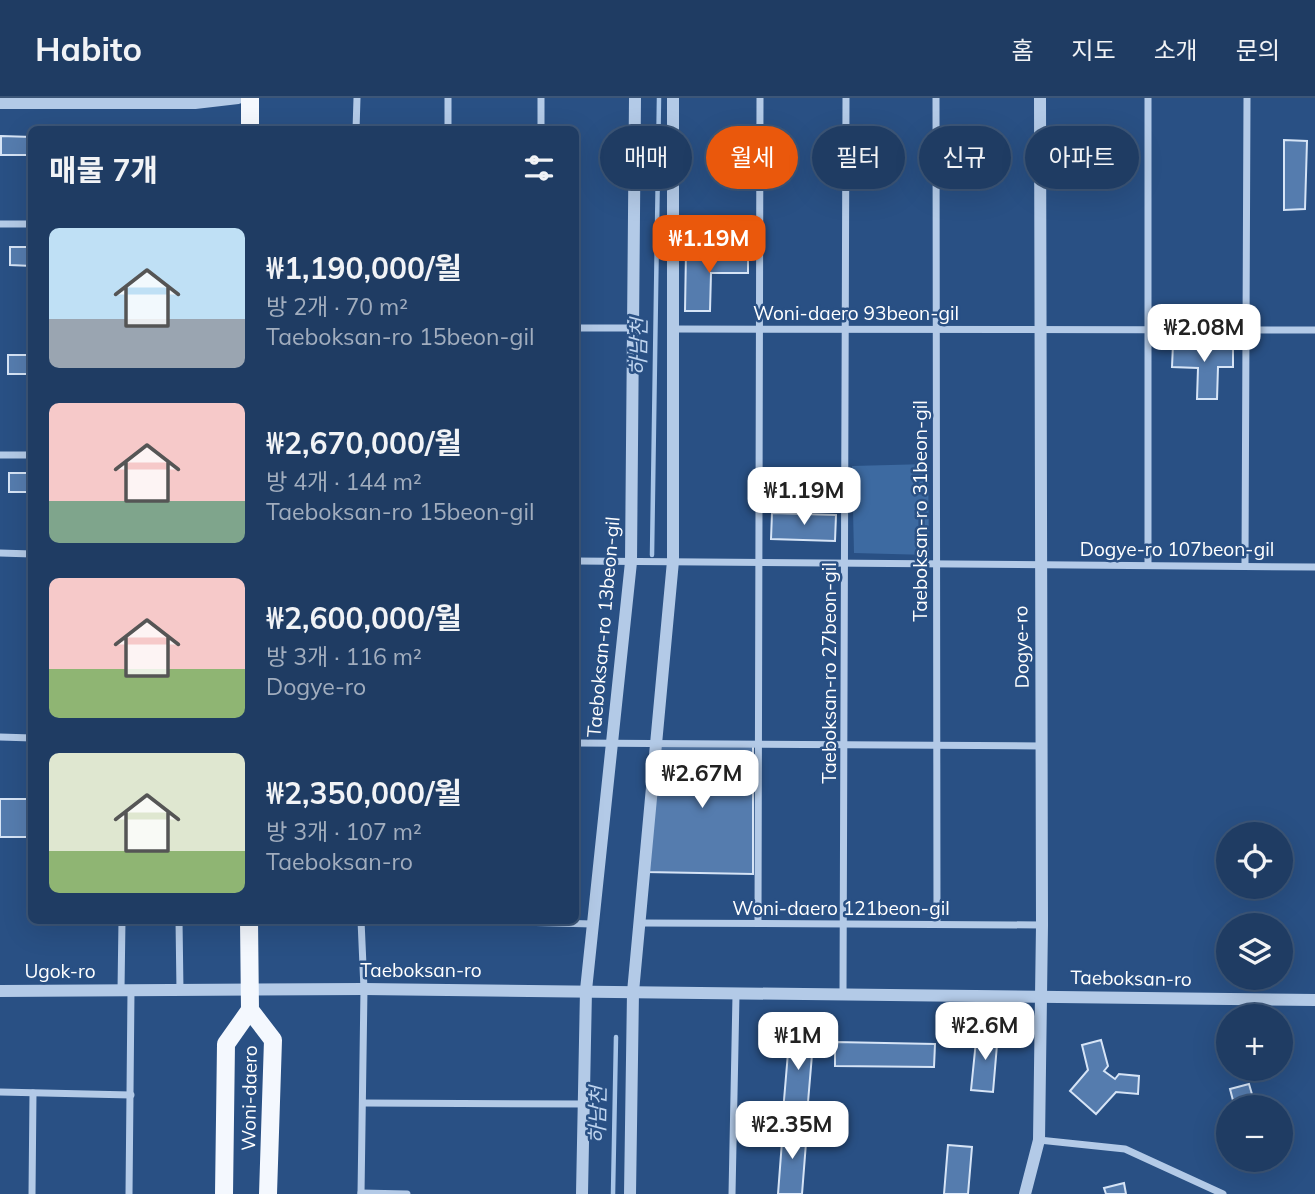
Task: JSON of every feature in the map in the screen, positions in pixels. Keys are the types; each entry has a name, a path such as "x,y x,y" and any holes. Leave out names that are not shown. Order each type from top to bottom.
{"main road":[{"path":"250,98 250,126"},
{"path":"249,924 250,1010"},
{"name":"Woni-daero","path":"224,1194 226,1044 250,1010 273,1040 268,1194"}],"street":[{"path":"0,103 195,103 238,98"},
{"path":"356,126 357,98"},
{"path":"448,98 448,126"},
{"path":"541,98 541,126"},
{"name":"Taeboksan-ro 13beon-gil","path":"582,1194 583,1104 592,924 631,562 635,98"},
{"path":"629,1194 631,992 673,561 673,98"},
{"path":"758,923 760,98"},
{"name":"Taeboksan-ro 27beon-gil","path":"843,995 846,98"},
{"name":"Taeboksan-ro 31beon-gil","path":"936,98 937,924"},
{"name":"Dogye-ro","path":"1025,1194 1039,1140 1042,925 1039,565 1040,98"},
{"path":"1147,565 1148,98"},
{"path":"1245,564 1247,98"},
{"path":"0,224 28,224"},
{"path":"579,328 634,328"},
{"name":"Woni-daero 93beon-gil","path":"672,329 1315,330"},
{"path":"0,455 28,455"},
{"path":"0,553 28,554"},
{"name":"Dogye-ro 107beon-gil","path":"579,561 1245,564 1315,567"},
{"path":"0,737 28,738"},
{"path":"579,743 1042,746"},
{"name":"Woni-daero 121beon-gil","path":"639,923 1042,925"},
{"name":"Ugok-ro","path":"122,924 126,990"},
{"path":"180,924 180,992"},
{"path":"361,924 364,989 361,1194 407,1194"},
{"path":"579,924 592,924"},
{"path":"126,990 131,1095 129,1194"},
{"name":"Ugok-ro","path":"0,991 250,990"},
{"name":"Taeboksan-ro","path":"250,990 589,990 736,995 1315,1000"},
{"path":"732,1194 736,995"},
{"path":"0,1093 131,1095"},
{"path":"32,1194 33,1093"},
{"path":"363,1103 583,1104"},
{"path":"1039,1140 1125,1149 1223,1194"}],"shaded area":[{"path":"928,464 929,555 854,553 852,466"}],"building":[{"path":"1,136 28,137 28,155 1,155"},
{"path":"1284,140 1307,141 1305,209 1284,210"},
{"path":"10,247 28,247 28,266 10,265"},
{"path":"686,251 748,252 748,273 711,273 710,311 685,311"},
{"path":"1173,344 1233,345 1233,367 1218,367 1217,399 1197,399 1198,368 1172,367"},
{"path":"8,355 28,355 28,374 8,374"},
{"path":"9,473 28,473 28,492 9,492"},
{"path":"772,513 836,515 835,541 771,539"},
{"path":"658,744 753,745 753,874 646,872"},
{"path":"0,799 28,799 28,837 0,837"},
{"path":"790,1029 814,1031 807,1114 783,1112"},
{"path":"977,1031 998,1033 993,1092 971,1090"},
{"path":"1101,1040 1108,1066 1104,1071 1115,1079 1119,1074 1139,1076 1138,1094 1116,1092 1096,1114 1070,1091 1088,1070 1082,1045"},
{"path":"835,1042 935,1044 934,1067 835,1066"},
{"path":"1249,1084 1252,1095 1232,1095 1230,1089"},
{"path":"783,1128 807,1130 802,1194 778,1194"},
{"path":"948,1145 972,1147 968,1194 944,1194"},
{"path":"1124,1183 1126,1194 1106,1194 1104,1188"}],"waterway":[{"name":"하남천","path":"652,555 659,98"},
{"name":"하남천","path":"613,1194 616,1037"}]}
